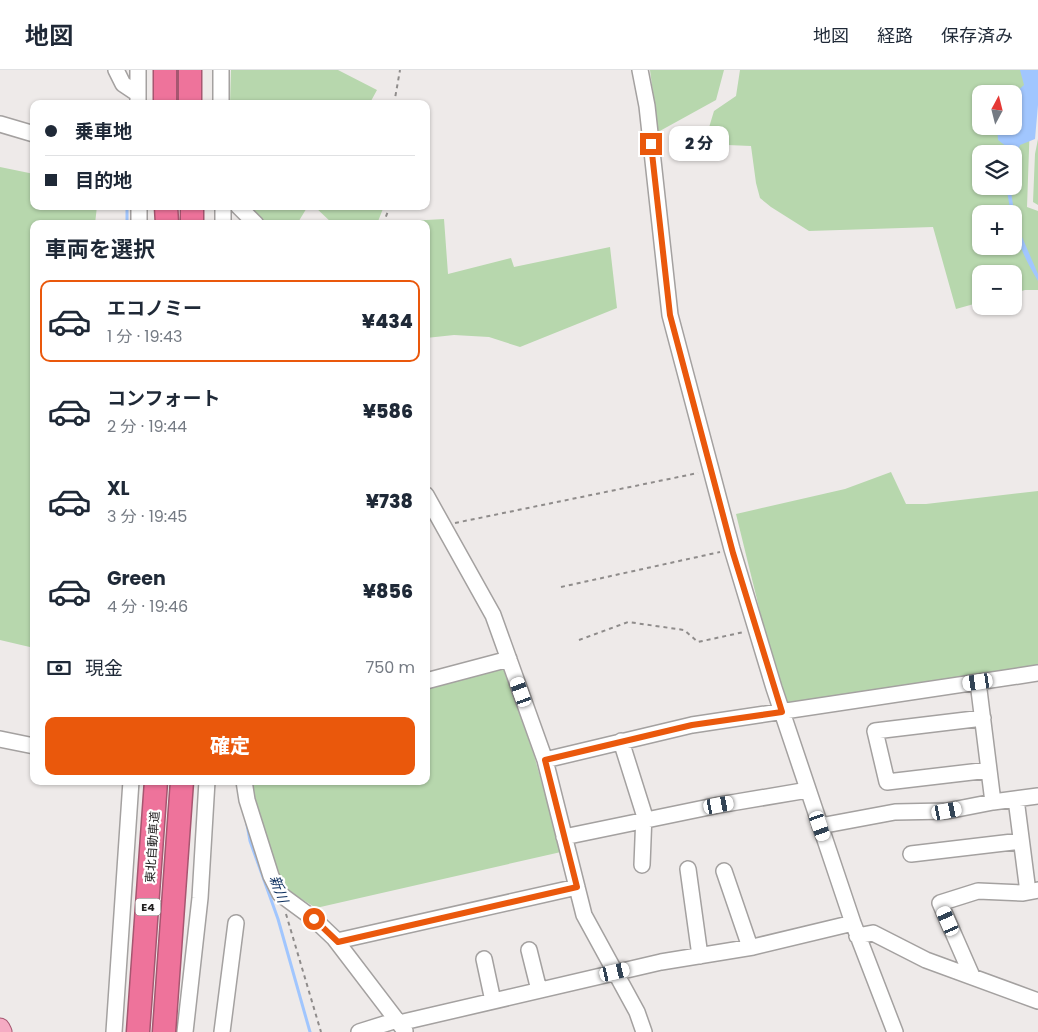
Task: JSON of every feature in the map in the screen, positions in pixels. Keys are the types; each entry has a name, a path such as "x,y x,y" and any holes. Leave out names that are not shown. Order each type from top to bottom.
{"highway":[{"path":"164,70 165,100"},
{"path":"190,70 190,100"},
{"name":"東北自動車道","path":"138,1032 156,785"},
{"name":"東北自動車道","path":"182,785 182,1031"}],"main road":[{"path":"0,1028 2,1032"}],"street":[{"path":"116,70 124,84 138,99"},
{"path":"138,70 138,99"},
{"path":"221,70 221,100"},
{"path":"640,70 646,106 670,315 711,471 732,549 782,712 855,929 895,1032"},
{"path":"0,124 30,133"},
{"path":"242,210 252,220"},
{"path":"430,502 493,615 545,760 584,915 637,1012 644,1032"},
{"path":"430,680 509,659"},
{"path":"545,760 692,725 1038,673"},
{"path":"978,682 993,802"},
{"path":"983,718 875,731 887,782 989,770"},
{"path":"0,739 30,745"},
{"path":"621,742 644,814 642,865"},
{"path":"114,1032 130,785"},
{"path":"182,1031 200,898 207,785"},
{"path":"245,785 271,876 280,894 314,919 338,942 401,1025"},
{"path":"564,837 719,805 808,790"},
{"path":"820,826 895,812 947,811 1038,796"},
{"path":"972,976 940,903 978,891 1033,891 1021,840 1016,799"},
{"path":"911,854 1021,840"},
{"path":"688,869 700,956"},
{"path":"724,872 750,947"},
{"path":"338,942 577,887"},
{"path":"222,1032 236,924"},
{"path":"359,1032 401,1025 493,1001 661,962 855,929 873,933 926,960 1038,1001"},
{"path":"529,950 539,990"},
{"path":"484,959 493,1001"}],"path":[{"path":"395,100 400,70"},
{"path":"443,526 711,471"},
{"path":"561,587 732,549"},
{"path":"580,640 628,622 684,630 698,642 756,630"},
{"path":"280,894 321,1032"}],"green space":[{"path":"231,70 338,70 377,90 372,100 230,100"},
{"path":"650,70 724,70 716,100 658,132"},
{"path":"740,70 1025,70 1031,92 1027,207 1038,211 1038,290 1022,291 1022,265 972,265 972,305 956,309 933,227 809,231 760,198 751,146 704,144 714,111 736,96"},
{"path":"1038,139 1038,205 1033,202 1035,154"},
{"path":"0,167 30,173 30,210 97,210 95,220 30,220 30,647 0,640"},
{"path":"251,210 306,210 299,220 262,220"},
{"path":"318,210 382,210 379,220 329,220"},
{"path":"444,219 448,274 511,258 514,267 610,247 617,308 520,347 489,337 454,335 430,338 430,220 426,220"},
{"path":"891,472 906,504 926,504 1038,491 1038,668 787,704 765,632 736,514 845,489"},
{"path":"503,668 534,755 561,852 316,908 287,890 270,858 252,785 430,785 430,687"}],"water":[{"path":"1020,70 1038,70 1038,105 1035,139 1020,145 1004,145 998,140 998,135 1022,135 1022,87 1024,85"},
{"path":"1008,195 1011,195 1013,205 1009,205"},
{"path":"1022,237 1038,274 1038,281 1022,250"}],"waterway":[{"name":"新川","path":"127,210 127,220"},
{"name":"新川","path":"246,819 250,841 278,919 310,1032"}],"route":[{"path":"314,919 338,942 577,887 545,760 692,725 782,712 733,553 670,315 651,144"}]}
